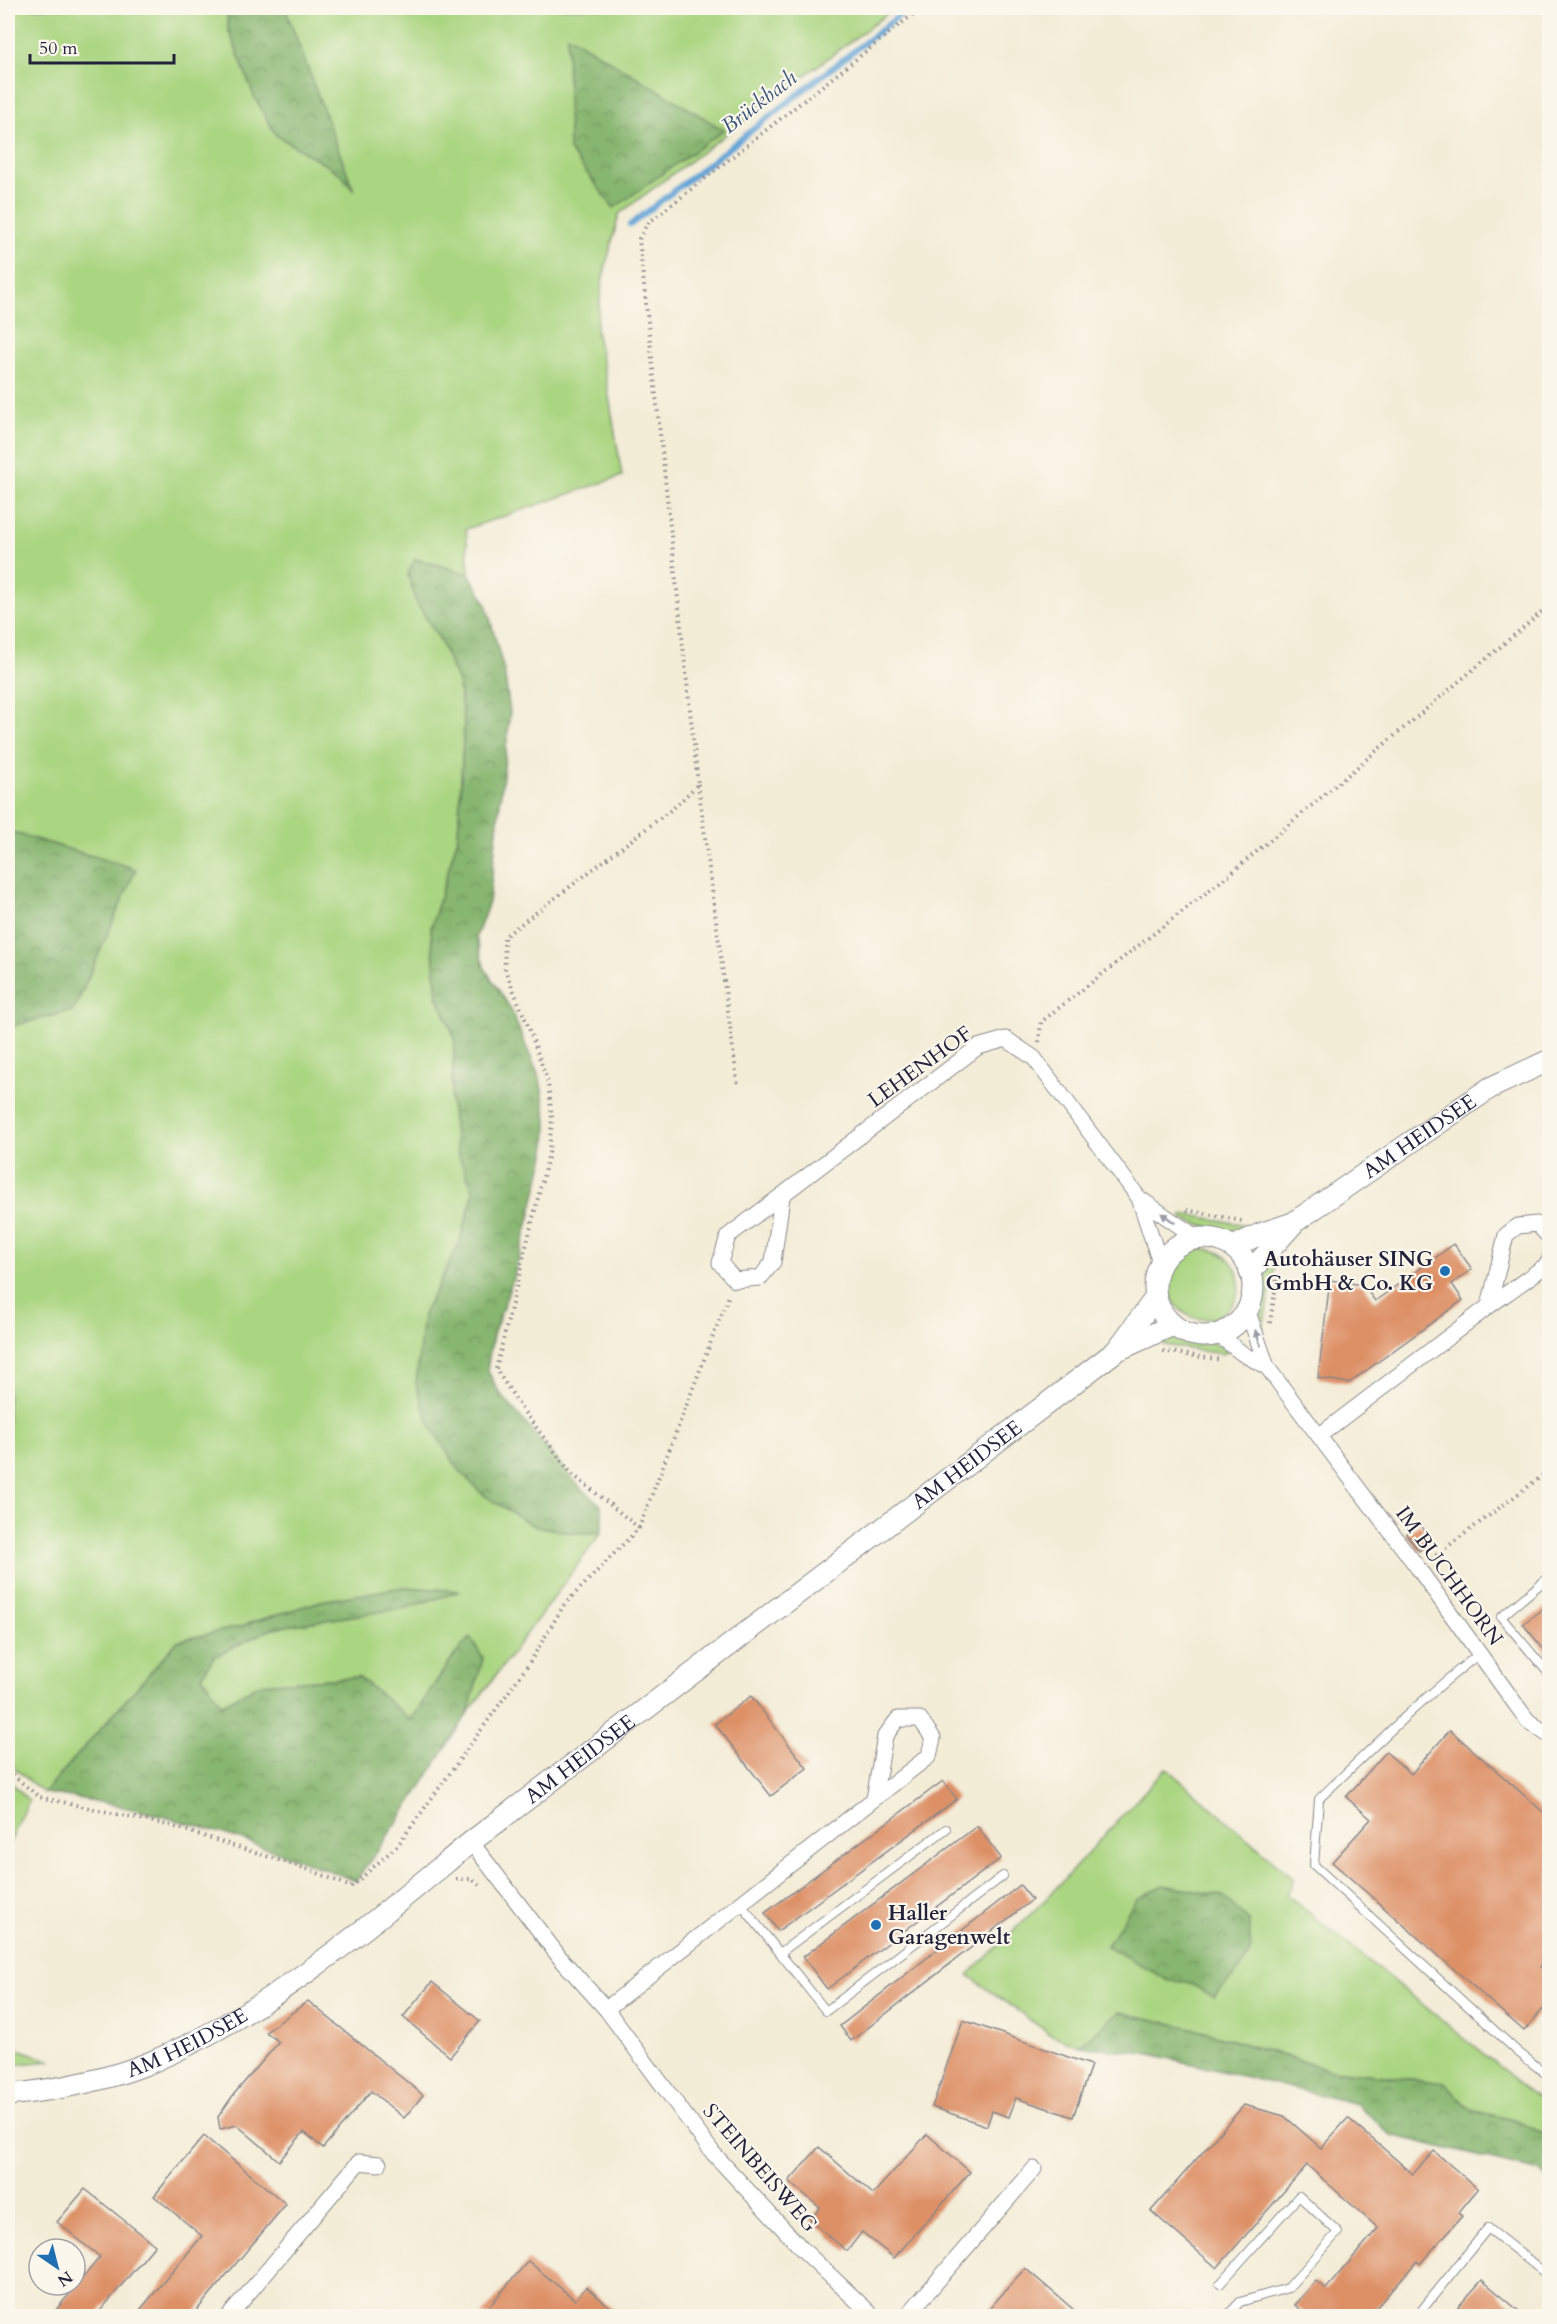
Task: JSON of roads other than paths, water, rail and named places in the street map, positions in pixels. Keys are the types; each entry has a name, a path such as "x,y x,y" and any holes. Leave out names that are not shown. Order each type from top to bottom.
{"main road":[{"name":"AM HEIDSEE","path":"1250,1272 1293,1223 1490,1088 1550,1060"},
{"name":"AM HEIDSEE","path":"1233,1247 1260,1234 1293,1223"},
{"path":"1197,1238 1215,1239 1233,1247 1245,1261 1250,1272 1252,1284 1247,1309 1232,1326 1217,1334 1194,1334 1173,1325 1162,1314 1156,1297 1155,1280 1160,1263 1175,1246 1197,1238"},
{"name":"AM HEIDSEE","path":"1116,1351 1156,1297"},
{"name":"AM HEIDSEE","path":"8,2096 41,2092 99,2079 148,2063 260,2005 308,1971 471,1842 1116,1351 1173,1325"}],"street":[{"name":"LEHENHOF","path":"782,1197 773,1262 760,1278 735,1280 720,1263 728,1236 978,1047 1006,1039 1034,1058 1139,1198 1197,1238"},
{"name":"LEHENHOF","path":"1139,1198 1160,1263"},
{"path":"1489,1306 1506,1234 1518,1226 1537,1224 1550,1238"},
{"path":"1320,1435 1489,1306 1548,1264 1550,1258"},
{"name":"IM BUCHHORN","path":"1247,1309 1267,1367 1320,1435 1528,1721 1547,1732"},
{"name":"IM BUCHHORN","path":"1217,1334 1243,1354 1267,1367"},
{"path":"606,2009 929,1756 933,1738 920,1719 898,1719 885,1736 874,1799"},
{"name":"STEINBEISWEG","path":"471,1842 561,1959 606,2009 713,2153 802,2249 872,2316"},
{"path":"229,2316 359,2162 379,2164"},
{"path":"906,2316 1034,2169"}],"lane":[{"path":"1550,1576 1501,1617 1550,1675"},
{"path":"1479,1654 1387,1734 1319,1798 1314,1865 1518,2052 1550,2077"},
{"path":"780,1953 946,1829"},
{"path":"740,1903 826,2011 1003,1876"},
{"path":"1221,2284 1299,2196 1338,2232 1288,2288 1240,2302 1227,2316"},
{"path":"1417,2316 1488,2228 1550,2277"}],"waterway":[{"name":"Brückbach","path":"630,225 909,8"}],"place":[{"name":"Autohäuser SING GmbH & Co. KG","path":"1445,1271"},
{"name":"Haller Garagenwelt","path":"876,1925"}]}
